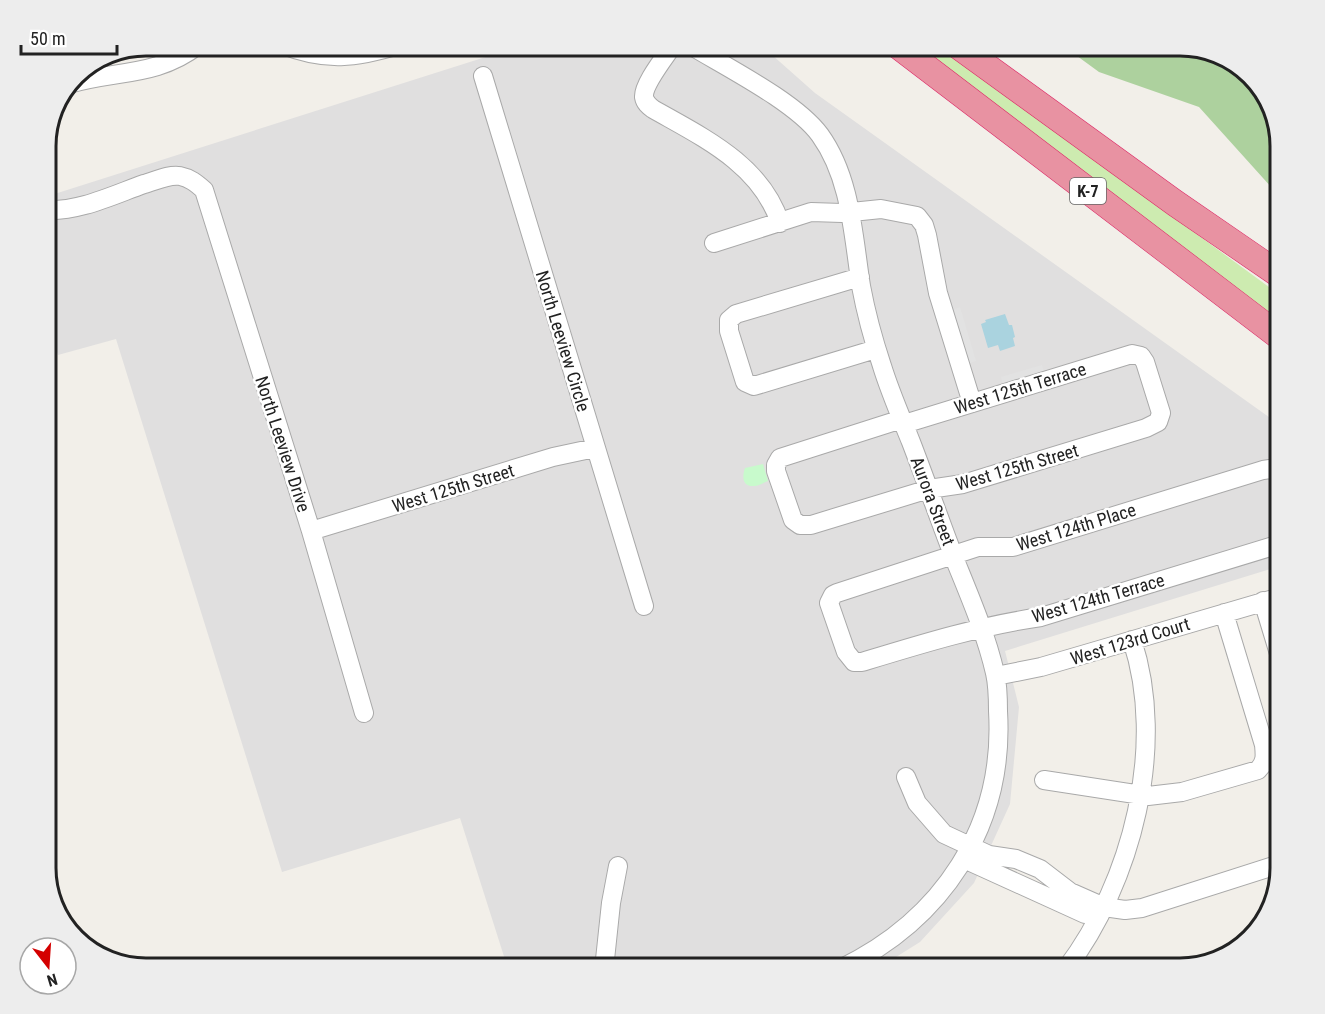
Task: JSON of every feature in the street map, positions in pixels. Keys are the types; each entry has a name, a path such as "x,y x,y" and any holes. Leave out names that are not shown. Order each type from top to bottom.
{"highway":[{"name":"K-7","path":"911,56 1270,329"},
{"name":"K-7","path":"972,56 1174,202 1270,268"}],"street":[{"path":"84,80 151,69 168,64 181,56"},
{"path":"324,56 348,56"},
{"path":"666,56 647,86 644,98 646,103 722,149 735,160 769,197 780,223"},
{"name":"Aurora Street","path":"708,56 800,115 818,132 834,156 844,186 869,324 876,349 981,628 996,676 998,765 981,825 968,854 934,900 910,924 861,958"},
{"name":"North Leeview Circle","path":"483,76 644,606"},
{"name":"North Leeview Drive","path":"56,210 82,206 177,175 192,179 204,190 311,531 364,713"},
{"path":"714,243 811,213 881,209 917,216 924,225 938,293 972,403"},
{"path":"860,277 736,314 731,317 728,325 729,331 745,382 754,386 876,349"},
{"name":"West 125th Street","path":"777,462 776,471 792,517 796,522 805,526 929,489 963,484 1134,432 1158,422 1161,412 1148,368 1141,356 1137,354"},
{"name":"West 125th Terrace","path":"777,462 784,455 1137,354"},
{"name":"West 125th Street","path":"311,531 553,457 595,447"},
{"name":"West 124th Place","path":"848,656 829,603 833,595 978,547 1013,547 1270,469"},
{"name":"West 124th Terrace","path":"848,656 854,662 862,662 981,628 1041,617 1270,546"},
{"name":"West 123rd Court","path":"996,676 1041,668 1270,600"},
{"path":"1044,780 1139,795 1161,796 1258,770 1263,765 1264,745 1224,613"},
{"path":"1073,958 1104,907 1124,858 1139,795 1145,748 1145,713 1141,667 1132,640"},
{"path":"906,777 917,803 930,820 968,854 1084,915 1104,907"},
{"path":"981,825 989,845 1007,857"},
{"path":"968,854 1007,857 1040,869 1070,892 1104,907 1125,910 1142,908 1270,867"},
{"path":"605,958 611,903 618,866"}],"shaded area":[{"path":"488,56 773,56 815,93 1270,418 1270,569 1005,651 1019,707 1010,804 974,883 920,942 895,958 505,958 460,818 282,872 116,339 58,355 56,349 56,194"},
{"path":"960,307 976,361 966,364 950,311"},
{"path":"1042,365 1045,375 1004,387 1001,377"}],"green space":[{"path":"930,56 953,56 1270,288 1270,317"},
{"path":"1077,56 1197,57 1208,60 1234,74 1251,91 1266,122 1270,146 1270,186 1199,107 1099,72"},
{"path":"763,464 768,481 756,486 747,485 743,477 745,468"}],"water":[{"path":"1005,314 1009,325 1012,325 1015,346 1000,351 998,345 988,348 981,324 986,322 985,320"}]}
